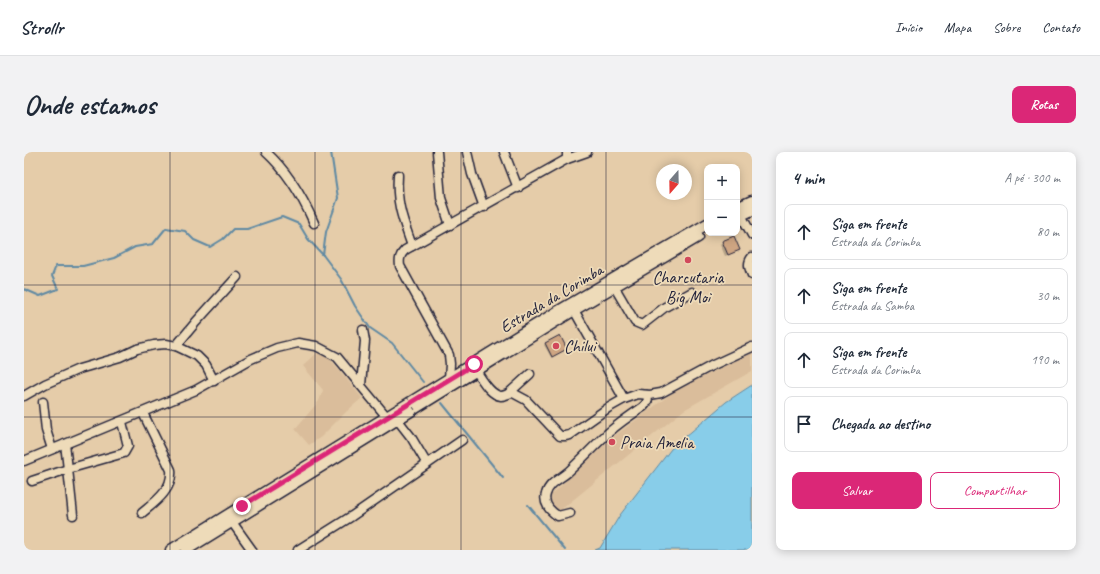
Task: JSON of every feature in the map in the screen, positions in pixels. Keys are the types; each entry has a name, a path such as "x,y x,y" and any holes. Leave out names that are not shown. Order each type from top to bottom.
{"main road":[{"path":"740,211 752,201"},
{"path":"740,213 752,210"},
{"name":"Estrada da Corimba","path":"186,550 397,419 449,379 596,288 704,226"},
{"name":"Estrada da Corimba","path":"413,407 476,371 574,310 704,233"},
{"path":"171,550 387,417 413,407"}],"street":[{"path":"266,152 275,159 287,176 300,196 314,223"},
{"path":"437,152 441,198 450,225"},
{"path":"467,152 472,174 484,207"},
{"path":"504,152 518,188"},
{"path":"449,379 449,354 400,266 399,259 401,254 412,246 518,188 567,156 587,152"},
{"path":"398,176 398,197 404,224 412,246"},
{"path":"740,216 752,235"},
{"path":"752,257 749,260 752,275"},
{"path":"176,346 237,276"},
{"path":"614,286 635,322 642,325 665,307 692,292"},
{"path":"574,310 624,399"},
{"path":"361,385 365,341 363,330"},
{"path":"24,461 122,422 196,390 251,359 278,348 298,343 316,346 337,357 387,417"},
{"path":"24,396 45,384 79,369 120,357 137,349 166,344 176,346 202,360 214,381"},
{"path":"510,393 513,393 526,400 560,436 565,436 570,435 608,408 624,399 638,394 647,395 661,393 711,366 752,347"},
{"path":"476,371 493,392 502,396 510,393 530,374"},
{"path":"570,513 558,516 553,513 546,504 544,498 547,490 551,485 567,473 607,434 643,408 647,404 647,395"},
{"path":"43,402 46,430 52,449"},
{"path":"142,513 162,497 171,482 172,477 171,470 143,413"},
{"path":"397,419 411,437 427,464"},
{"path":"32,481 124,453 128,446 122,422"},
{"path":"298,550 352,516 462,440"},
{"path":"65,444 73,515"},
{"path":"232,522 252,550"}],"shaded area":[{"path":"752,352 752,371 684,410 558,512 547,499 608,441 675,391"},
{"path":"317,353 330,359 362,398 321,437 309,445 295,429 319,401 323,390 303,366"}],"water":[{"path":"752,385 752,550 595,550 600,548 620,515 671,449 726,402"}],"building":[{"path":"734,236 740,250 728,255 722,241"},
{"name":"Chilui","path":"560,335 567,349 552,357 545,343"}],"waterway":[{"path":"331,152 338,198 326,232 323,255 341,279 355,306 370,328 392,343 423,382"},
{"path":"24,289 40,296 58,289 52,276 56,266 83,266 114,258 135,247 153,244 166,228 185,231 194,240 210,247 223,239 233,229 247,229 282,217 299,224 308,239 323,255"},
{"path":"442,403 503,478"},
{"path":"528,505 565,550"}],"place":[{"name":"Charcutaria Big Moi","path":"688,260"},
{"name":"Chilui","path":"556,346"},
{"name":"Praia Amelia","path":"612,442"}],"route":[{"path":"242,506 474,364"}]}
